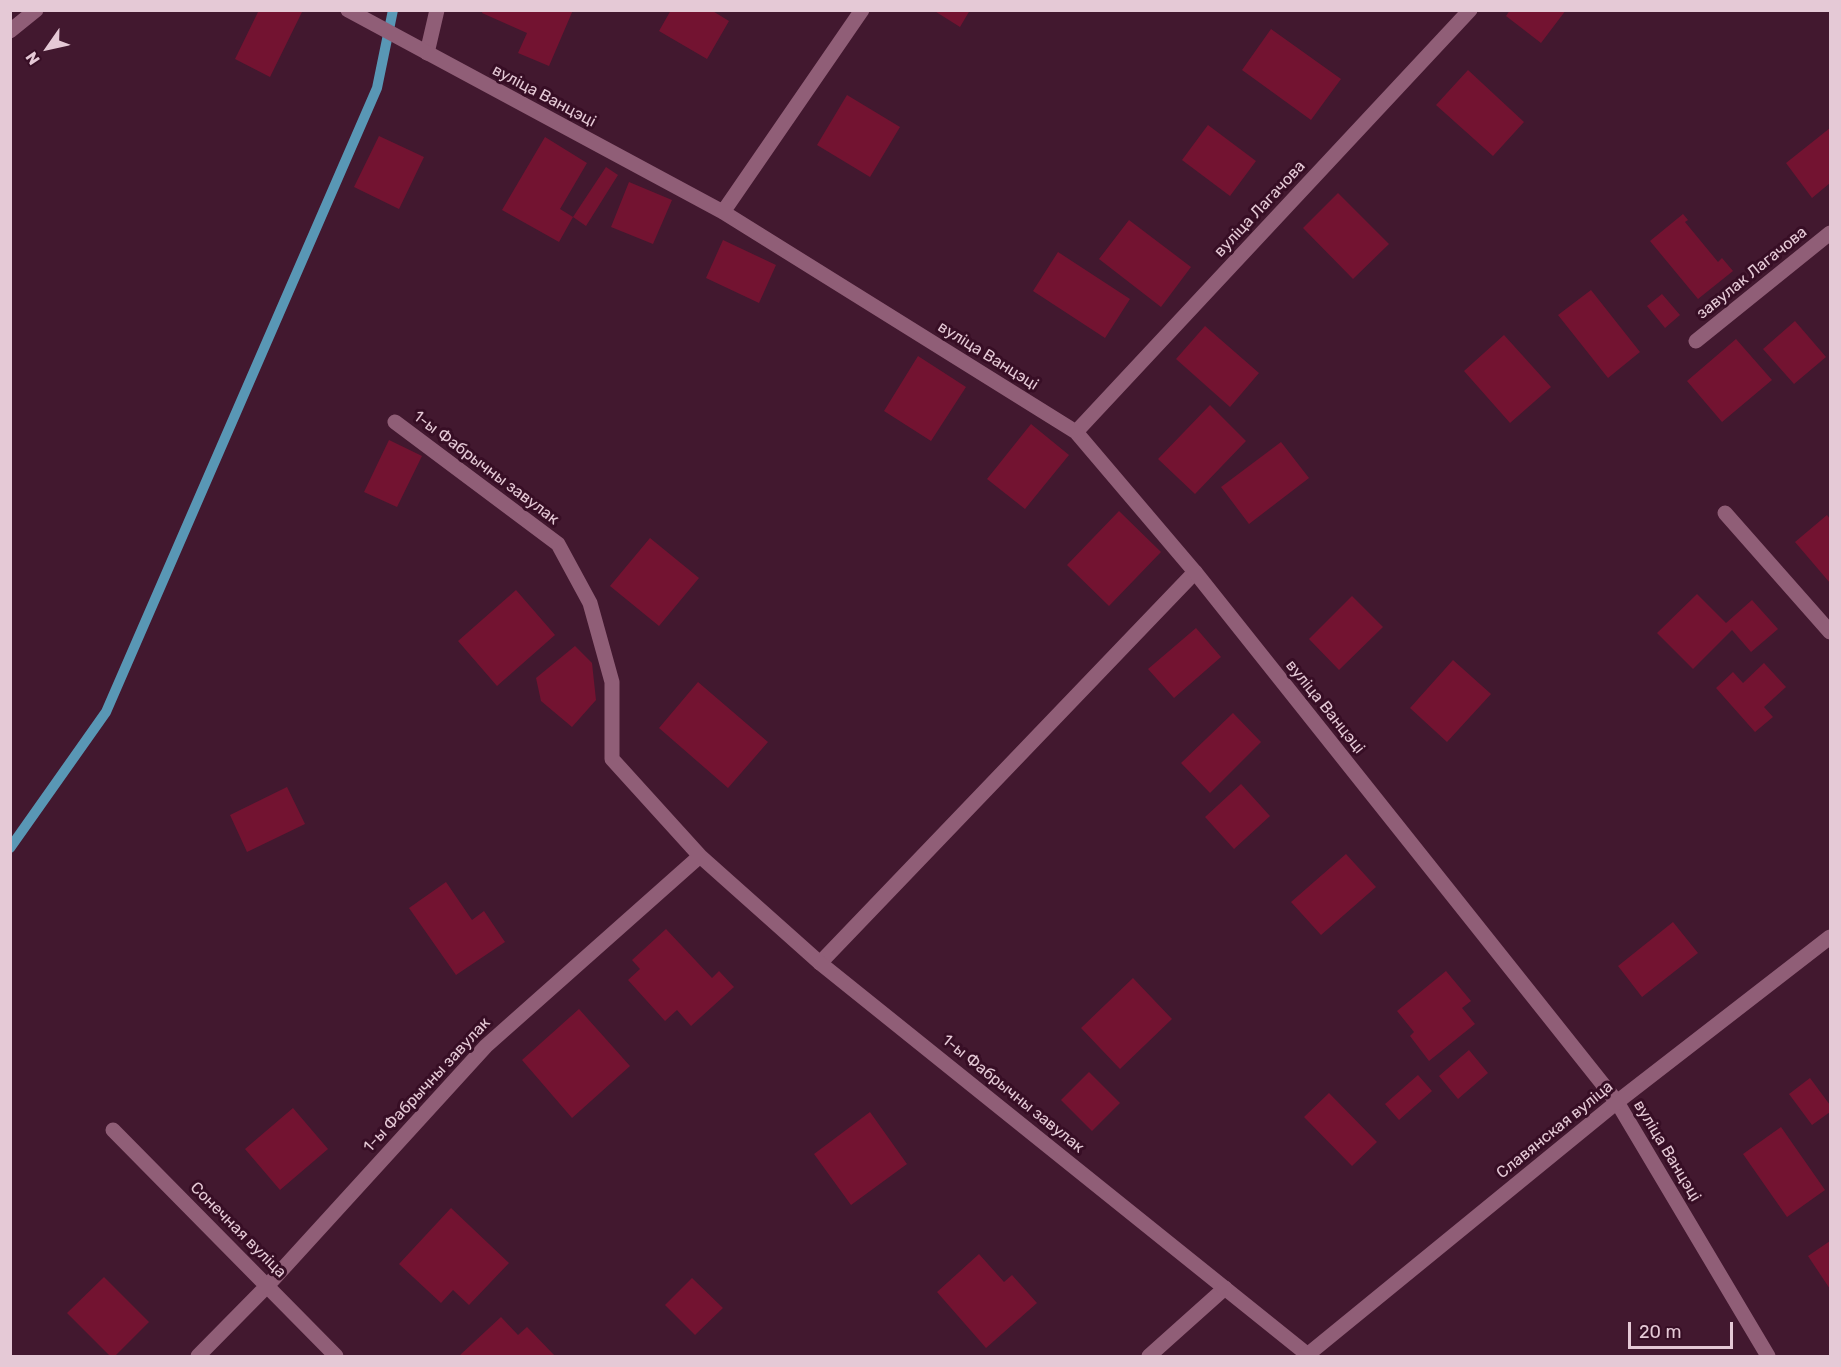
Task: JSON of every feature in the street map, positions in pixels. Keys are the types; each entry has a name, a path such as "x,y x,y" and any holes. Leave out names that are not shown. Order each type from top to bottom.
{"street":[{"path":"10,31 36,10"},
{"name":"вуліца Ванцэці","path":"348,10 723,212 1076,432 1195,572 1617,1102 1768,1356"},
{"path":"428,54 437,10"},
{"path":"723,212 862,10"},
{"name":"вуліца Лагачова","path":"1076,432 1470,10"},
{"name":"завулак Лагачова","path":"1696,341 1830,234"},
{"name":"1-ы Фабрычны завулак","path":"395,422 558,544 590,603 612,682 612,759 700,856 820,963 1307,1356"},
{"path":"1725,513 1830,632"},
{"path":"820,963 1195,572"},
{"name":"1-ы Фабрычны завулак","path":"198,1356 268,1285 486,1046 700,856"},
{"name":"Славянская вуліца","path":"1307,1356 1617,1102 1830,937"},
{"name":"Сонечная вуліца","path":"113,1130 336,1356"},
{"path":"1149,1356 1225,1288"}],"building":[{"path":"259,10 303,10 270,77 235,59"},
{"path":"483,10 573,10 549,66 518,53 527,33 482,13"},
{"path":"671,10 711,10 729,21 707,59 659,31"},
{"path":"933,10 970,10 960,27"},
{"path":"1510,10 1566,10 1541,43 1506,16"},
{"path":"1271,29 1341,79 1311,120 1242,70"},
{"path":"1468,70 1524,122 1493,156 1436,105"},
{"path":"847,95 900,127 870,177 817,145"},
{"path":"1208,125 1256,161 1230,196 1182,160"},
{"path":"1830,128 1830,183 1812,198 1786,163"},
{"path":"379,136 424,157 399,209 354,187"},
{"path":"545,137 587,163 560,209 573,217 559,242 502,210"},
{"path":"606,167 618,175 586,226 573,217"},
{"path":"629,182 672,200 653,244 611,227"},
{"path":"1338,193 1389,244 1353,279 1303,228"},
{"path":"1683,214 1688,220 1685,222 1718,262 1722,258 1733,271 1698,299 1650,241"},
{"path":"1129,220 1191,267 1161,307 1099,259"},
{"path":"723,240 776,265 759,303 706,278"},
{"path":"1058,252 1130,299 1105,338 1033,291"},
{"path":"1591,290 1640,352 1608,378 1558,315"},
{"path":"1662,294 1680,315 1665,328 1647,306"},
{"path":"1795,321 1826,357 1794,384 1763,349"},
{"path":"1205,326 1259,373 1230,407 1176,359"},
{"path":"1504,335 1551,387 1510,423 1464,371"},
{"path":"1736,339 1772,380 1722,422 1687,381"},
{"path":"918,356 966,387 931,441 884,411"},
{"path":"1210,405 1246,441 1195,494 1158,459"},
{"path":"1031,424 1069,455 1025,509 987,479"},
{"path":"389,440 422,456 397,507 364,492"},
{"path":"1281,442 1309,478 1249,524 1221,487"},
{"path":"1119,511 1161,552 1109,606 1067,565"},
{"path":"1827,515 1830,519 1830,583 1795,542"},
{"path":"650,538 699,578 659,626 610,586"},
{"path":"516,590 555,635 497,686 458,641"},
{"path":"1697,594 1726,623 1752,600 1778,629 1751,652 1732,630 1693,669 1657,633"},
{"path":"1352,596 1383,627 1339,670 1309,639"},
{"path":"1196,628 1221,657 1174,698 1148,669"},
{"path":"575,646 592,663 596,700 572,727 541,701 536,678"},
{"path":"1453,660 1491,694 1447,742 1410,708"},
{"path":"1764,663 1786,687 1764,707 1773,717 1755,732 1716,688 1733,672 1743,683"},
{"path":"698,682 768,742 728,788 659,728"},
{"path":"1233,713 1261,742 1210,793 1181,763"},
{"path":"1241,784 1270,816 1234,849 1205,817"},
{"path":"287,787 305,824 247,852 230,815"},
{"path":"1346,854 1376,887 1321,935 1291,902"},
{"path":"446,882 472,920 484,911 505,942 456,975 409,908"},
{"path":"1673,922 1698,953 1642,997 1618,966"},
{"path":"666,929 712,978 719,971 734,987 691,1026 677,1010 665,1021 628,980 640,969 632,960"},
{"path":"1446,971 1471,1001 1462,1008 1475,1024 1429,1061 1410,1036 1414,1032 1397,1011"},
{"path":"1133,978 1172,1019 1120,1069 1081,1028"},
{"path":"579,1009 630,1066 572,1118 522,1060"},
{"path":"1469,1050 1488,1073 1458,1099 1439,1076"},
{"path":"1089,1072 1120,1103 1092,1131 1061,1100"},
{"path":"1418,1075 1432,1091 1399,1120 1385,1104"},
{"path":"1810,1078 1830,1105 1830,1112 1812,1125 1789,1094"},
{"path":"1329,1093 1377,1142 1352,1166 1304,1117"},
{"path":"293,1108 328,1149 280,1190 245,1149"},
{"path":"870,1112 907,1164 851,1205 814,1154"},
{"path":"1781,1127 1825,1190 1787,1217 1743,1154"},
{"path":"451,1208 509,1263 469,1305 453,1290 441,1303 399,1264"},
{"path":"1830,1241 1830,1289 1808,1256"},
{"path":"979,1254 1004,1282 1012,1275 1037,1303 986,1348 937,1292"},
{"path":"104,1277 149,1322 115,1356 110,1356 67,1313"},
{"path":"692,1278 723,1308 695,1335 665,1305"},
{"path":"501,1317 518,1335 527,1327 555,1356 459,1356"}],"waterway":[{"path":"10,848 106,712 377,88 393,10"}]}
